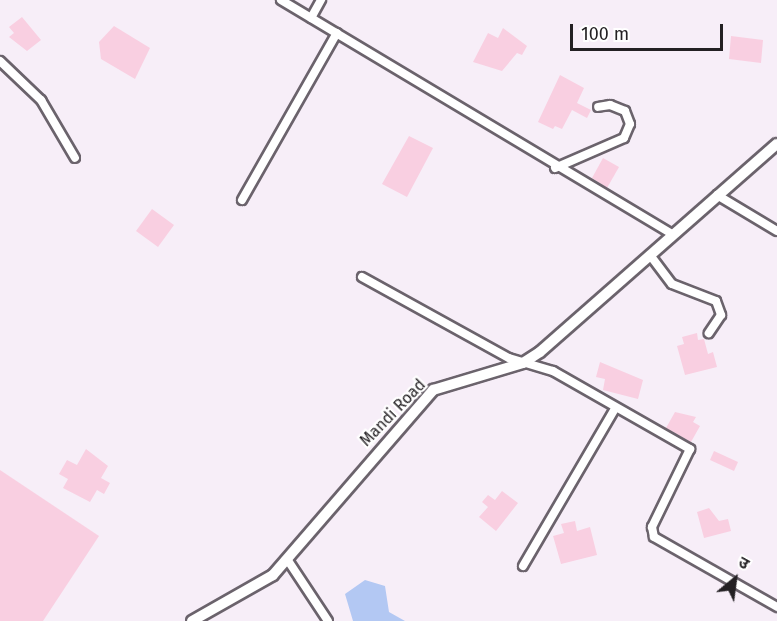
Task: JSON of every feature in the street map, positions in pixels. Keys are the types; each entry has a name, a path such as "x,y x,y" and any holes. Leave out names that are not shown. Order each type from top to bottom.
{"street":[{"path":"281,0 555,168 671,233"},
{"path":"311,18 321,0"},
{"path":"242,200 337,33"},
{"path":"0,61 41,100 75,158"},
{"path":"555,168 624,138 630,124 625,111 610,105 597,107"},
{"name":"Mandi Road","path":"192,621 256,588 287,560 394,430 433,390 524,363 571,328 671,233 777,144"},
{"path":"717,195 777,231"},
{"path":"650,255 672,284 716,301 722,315 709,333"},
{"path":"362,277 524,363 553,371 615,410 692,452 652,527 654,537 777,608"},
{"path":"523,566 615,410"},
{"path":"287,560 328,621"}],"water":[{"path":"365,580 385,586 389,612 405,621 353,621 345,594"}],"building":[{"path":"22,17 41,40 27,51 9,37 14,33 9,27"},
{"path":"114,26 150,48 135,79 101,59 99,42"},
{"path":"503,28 527,46 522,55 517,53 502,71 473,62 488,33 498,38"},
{"path":"731,36 763,40 761,63 729,59"},
{"path":"560,75 584,88 577,103 591,110 587,118 572,110 562,129 555,126 553,129 538,122"},
{"path":"409,136 433,148 407,197 382,184"},
{"path":"603,158 619,167 607,188 592,178"},
{"path":"152,209 174,225 158,247 136,231"},
{"path":"697,333 698,340 704,339 708,354 713,352 717,367 685,375 677,346 684,344 682,337"},
{"path":"600,362 643,380 638,399 603,390 605,379 596,377"},
{"path":"675,412 696,417 693,422 700,426 691,442 666,428"},
{"path":"86,449 108,466 101,478 110,483 104,494 97,490 90,502 63,488 68,479 59,474 67,460 77,465"},
{"path":"714,451 738,462 734,471 710,460"},
{"path":"0,470 99,536 43,621 0,621"},
{"path":"502,491 518,503 496,531 479,517 488,507 482,502 488,495 495,500"},
{"path":"709,508 719,521 728,519 731,531 704,538 697,512"},
{"path":"575,521 577,531 590,527 597,555 561,564 553,536 564,533 561,524"}]}
